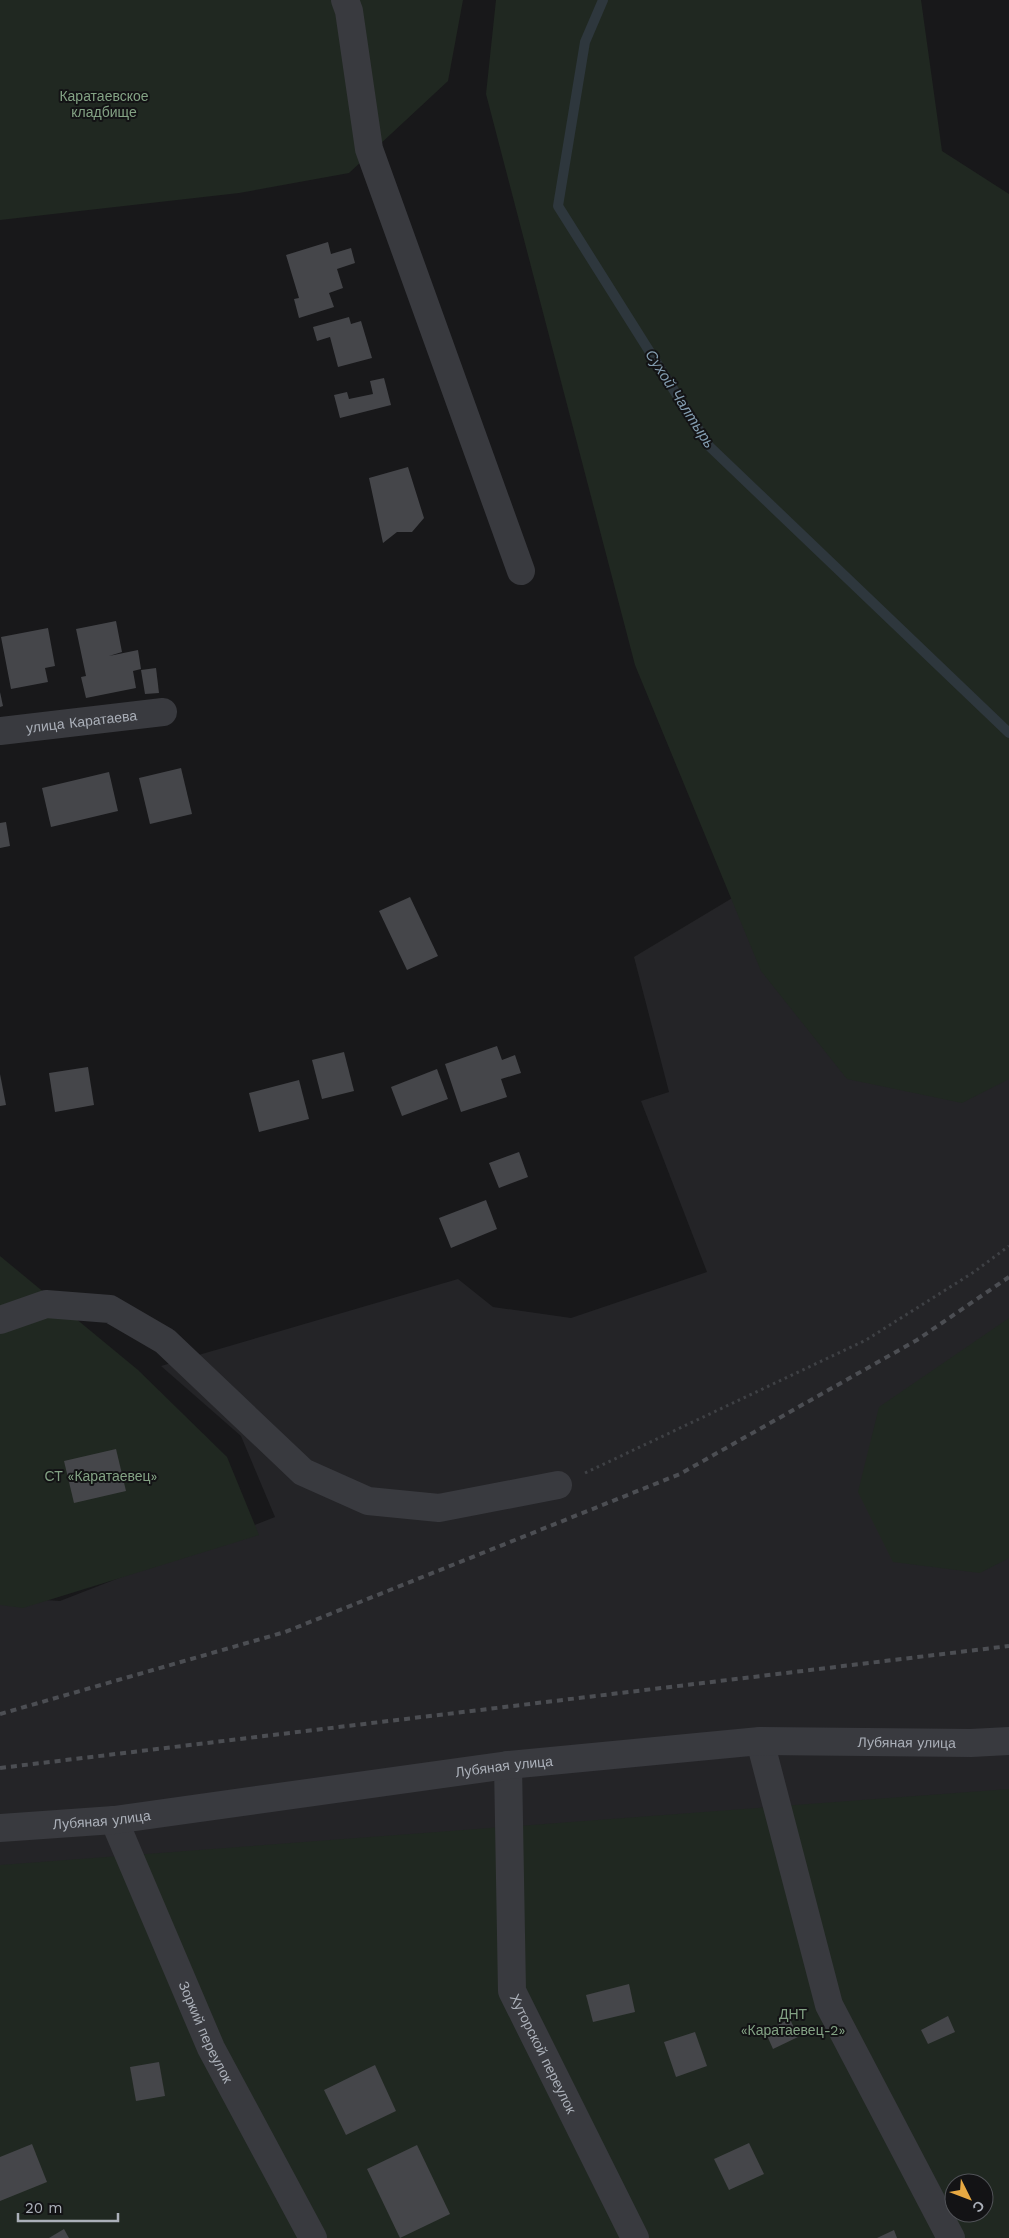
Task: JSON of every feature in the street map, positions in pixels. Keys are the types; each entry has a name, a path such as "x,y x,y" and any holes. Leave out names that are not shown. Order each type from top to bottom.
{"street":[{"path":"345,0 349,11 369,149 521,570"},
{"name":"улица Каратаева","path":"0,731 164,712"},
{"path":"0,1320 46,1304 110,1309 165,1341 303,1472 368,1501 439,1508 558,1485"},
{"path":"760,1741 829,2005 951,2238"},
{"name":"Лубяная улица","path":"0,1828 114,1820 508,1765 760,1741 971,1743 1009,1741"},
{"name":"Хуторской переулок","path":"508,1765 512,1991 635,2238"},
{"name":"Зоркий переулок","path":"114,1820 211,2048 313,2238"}],"path":[{"path":"558,1485 866,1340 974,1272 1009,1246"}],"shaded area":[{"path":"1009,732 1009,1815 0,1894 0,1597 60,1601 275,1517 241,1436 161,1366 458,1279 493,1307 571,1318 707,1272 641,1101 669,1092 634,957"}],"green space":[{"name":"Каратаевское кладбище","path":"0,0 463,0 448,81 349,173 239,193 0,220"},
{"path":"496,0 921,0 942,151 1009,194 1009,1079 962,1103 847,1079 761,971 635,665 486,94"},
{"name":"СТ «Каратаевец»","path":"0,1256 138,1370 227,1457 259,1535 23,1608 0,1605"},
{"path":"1009,1318 1009,1558 980,1573 893,1562 858,1492 879,1407"},
{"name":"ДНТ «Каратаевец-2»","path":"1009,1789 1009,2238 0,2238 0,1865"}],"building":[{"path":"328,242 331,254 351,248 355,263 337,269 343,288 329,293 334,307 299,318 294,299 299,298 286,255"},
{"path":"349,317 351,324 361,321 372,358 338,367 330,337 317,341 313,327"},
{"path":"384,378 391,405 340,418 334,395 347,392 349,399 373,394 370,381"},
{"path":"408,467 424,518 412,532 397,532 383,543 369,478"},
{"path":"116,621 122,652 109,656 138,650 141,669 133,671 136,688 86,698 81,677 86,676 76,629"},
{"path":"48,628 55,666 45,668 48,682 11,689 1,637"},
{"path":"156,668 159,693 145,694 141,670"},
{"path":"0,692 3,706 0,707"},
{"path":"181,768 192,814 150,824 139,778"},
{"path":"109,772 118,811 51,827 42,788"},
{"path":"6,822 10,846 0,848 0,823"},
{"path":"410,897 438,956 407,970 379,911"},
{"path":"497,1046 502,1060 515,1055 521,1073 501,1079 507,1097 461,1112 445,1064"},
{"path":"344,1052 354,1091 322,1099 312,1060"},
{"path":"88,1067 94,1105 55,1112 49,1073"},
{"path":"437,1069 448,1099 402,1116 391,1087"},
{"path":"0,1074 6,1105 0,1106"},
{"path":"299,1080 309,1119 259,1132 249,1093"},
{"path":"519,1152 528,1177 499,1188 489,1163"},
{"path":"486,1200 497,1229 451,1248 439,1218"},
{"path":"116,1449 126,1491 74,1503 64,1461"},
{"path":"629,1984 635,2012 593,2022 586,1995"},
{"path":"948,2016 955,2032 928,2044 921,2030"},
{"path":"790,2019 798,2037 773,2049 765,2031"},
{"path":"695,2032 707,2066 676,2077 664,2042"},
{"path":"159,2062 165,2096 136,2101 130,2067"},
{"path":"375,2065 396,2111 346,2135 324,2090"},
{"path":"749,2143 764,2174 729,2190 714,2159"},
{"path":"32,2144 47,2182 0,2201 0,2157"},
{"path":"417,2145 450,2214 400,2238 367,2169"},
{"path":"64,2229 69,2238 49,2238"},
{"path":"894,2230 897,2238 877,2238"}],"waterway":[{"name":"Сухой Чалтырь","path":"603,0 585,42 558,206 709,446 1009,733"}],"railway":[{"path":"0,1714 285,1632 680,1474 917,1340 1009,1277"},
{"path":"0,1768 1009,1646"}]}
